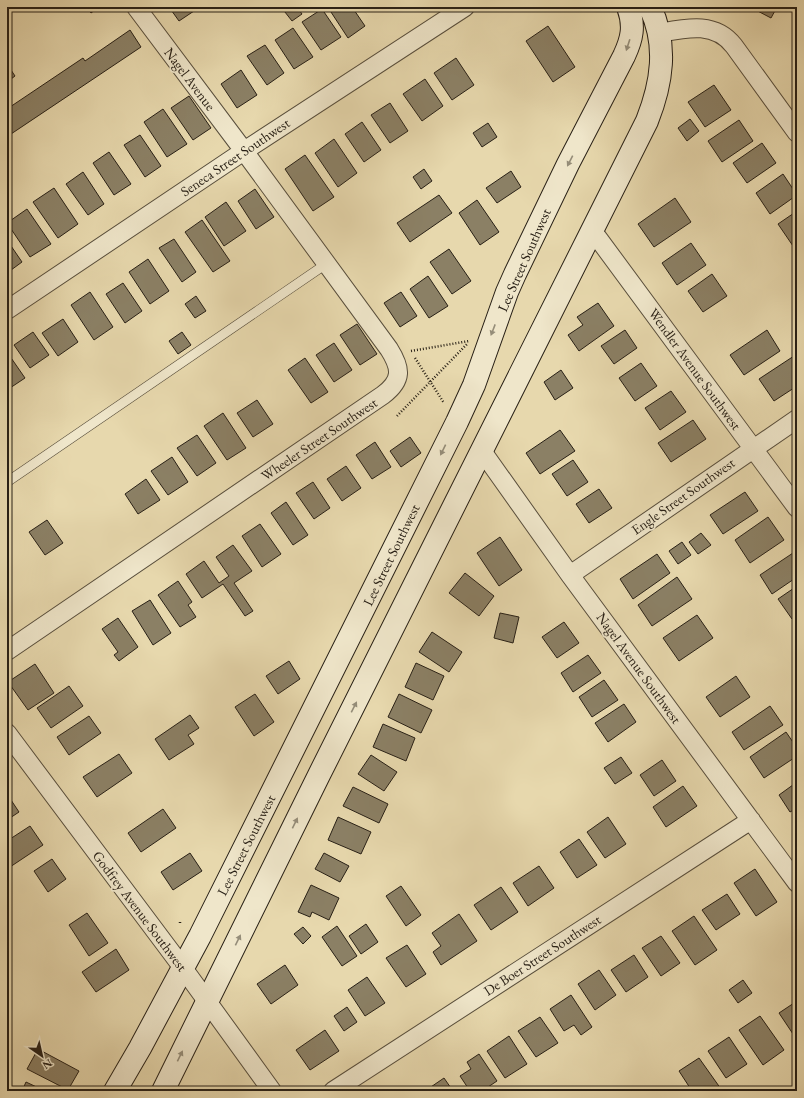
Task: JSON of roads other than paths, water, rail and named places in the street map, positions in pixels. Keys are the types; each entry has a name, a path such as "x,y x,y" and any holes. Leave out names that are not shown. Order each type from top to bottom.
{"street":[{"name":"Nagel Avenue","path":"136,7 244,151"},
{"name":"Seneca Street Southwest","path":"7,310 244,151 465,7"},
{"name":"Lee Street Southwest","path":"115,1091 140,1048 200,936 466,402 515,274 568,164 627,51 632,33 631,16 628,7"},
{"path":"162,1091 647,121 659,85 661,67 659,33 650,7"},
{"path":"659,33 674,30 704,28 724,36 734,46 797,133"},
{"name":"Wheeler Street Southwest","path":"7,651 390,390 396,383 399,371 395,359 244,151"},
{"name":"Wendler Avenue Southwest","path":"592,230 797,508"},
{"name":"Engle Street Southwest","path":"570,575 797,418"},
{"name":"Nagel Avenue Southwest","path":"482,451 570,575 797,883"},
{"name":"Godfrey Avenue Southwest","path":"7,733 183,968 272,1091"},
{"name":"De Boer Street Southwest","path":"334,1091 751,820"}],"lane":[{"path":"7,482 326,264"}]}
